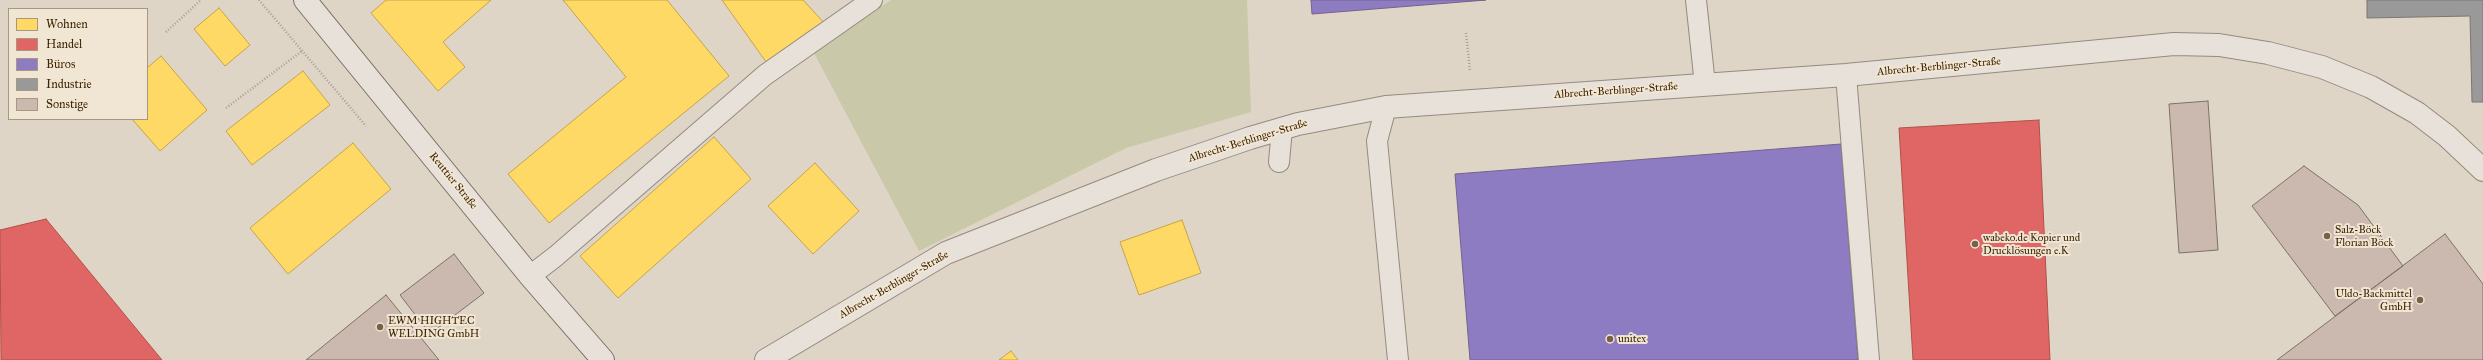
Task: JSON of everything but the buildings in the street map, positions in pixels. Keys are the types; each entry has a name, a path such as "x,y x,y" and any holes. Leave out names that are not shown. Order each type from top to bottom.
{"street":[{"name":"Reuttier Straße","path":"305,0 530,276 603,360"},
{"name":"Albrecht-Berblinger-Straße","path":"766,360 946,253 1156,170 1282,128 1386,107 1846,75 2174,44 2219,46 2268,53 2322,67 2371,87 2417,113 2447,136 2483,170"}],"lane":[{"path":"530,276 556,256 765,75 872,0"},
{"path":"1696,0 1705,85"},
{"path":"1846,75 1869,360"},
{"path":"1386,107 1377,141 1398,360"},
{"path":"1279,162 1282,128"}],"path":[{"path":"166,32 201,0"},
{"path":"259,0 368,128"},
{"path":"226,108 302,51 327,26"},
{"path":"1466,33 1474,101"}],"green space":[{"path":"891,0 1247,0 1251,112 1126,148 919,251 814,53"}],"place":[{"name":"Salz-Böck Florian Böck","path":"2327,236"},
{"name":"wabeko.de Kopier und Drucklösungen e.K","path":"1975,244"},
{"name":"Uldo-Backmittel GmbH","path":"2420,300"},
{"name":"EWM HIGHTEC WELDING GmbH","path":"380,327"},
{"name":"unitex","path":"1610,339"}]}
